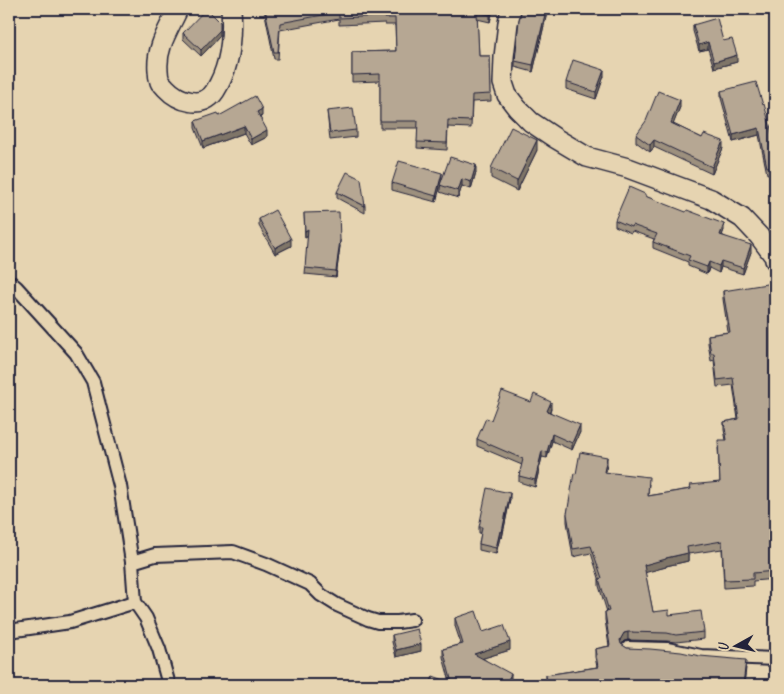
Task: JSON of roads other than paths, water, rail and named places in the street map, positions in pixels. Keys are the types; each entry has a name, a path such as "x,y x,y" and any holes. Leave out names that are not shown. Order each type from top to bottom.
{"main road":[{"path":"178,9 161,45 158,71 160,82 171,93 193,102 205,101 214,93 226,70 230,55 232,9"},
{"path":"511,9 504,57 503,83 507,95 531,122 587,157 628,168 711,199 742,218 759,236 775,260"}],"street":[{"path":"9,281 76,353 93,382 120,486 132,562 135,602 146,618 159,649 169,685"},
{"path":"132,562 155,555 233,552 266,564 310,584 321,596 368,619 378,622 412,620"},
{"path":"9,631 70,622 135,602"},
{"path":"628,648 667,649 701,656 775,659"}]}
